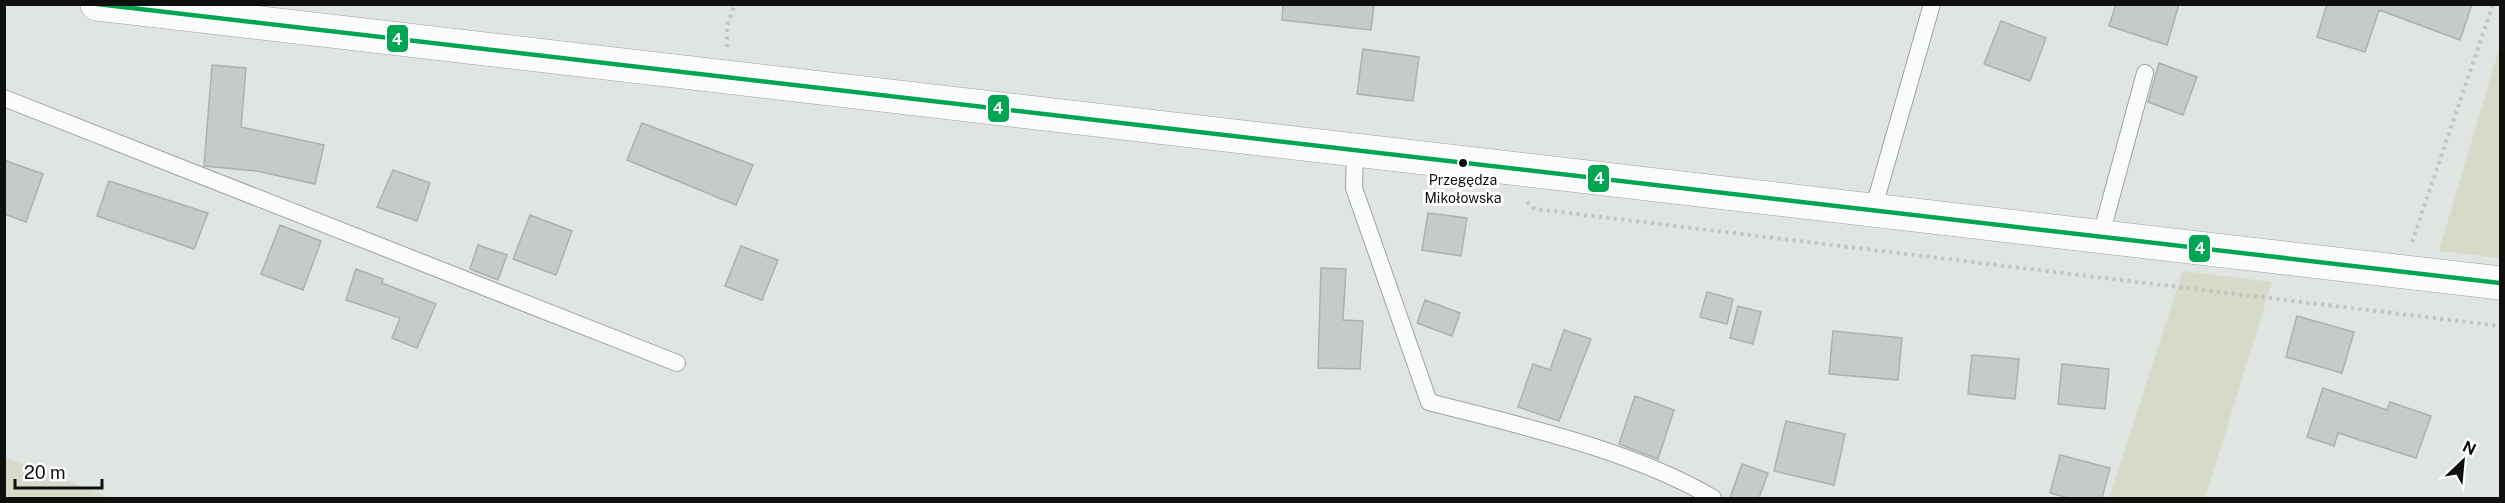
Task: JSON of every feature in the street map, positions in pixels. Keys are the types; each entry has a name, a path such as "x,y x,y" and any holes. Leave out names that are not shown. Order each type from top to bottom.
{"main road":[{"path":"97,4 1355,148 2500,283"}],"lane":[{"path":"1872,210 1932,4"},
{"path":"2100,235 2145,73"},
{"path":"4,98 677,363"},
{"path":"1355,148 1354,188 1429,402 1556,435 1683,480 1713,498"}],"path":[{"path":"732,78 725,35 735,4"},
{"path":"2402,271 2493,4"},
{"path":"1498,165 1512,189 1535,209 2500,326"}],"green space":[{"path":"2500,46 2500,258 2439,251"},
{"path":"2183,271 2272,282 2205,498 2109,498"},
{"path":"5,457 111,498 5,498"}],"building":[{"path":"1283,4 1374,4 1371,30 1282,20"},
{"path":"2116,4 2179,4 2167,45 2109,26"},
{"path":"2327,4 2472,4 2460,40 2379,10 2365,52 2317,37"},
{"path":"2001,21 2046,38 2030,81 1984,64"},
{"path":"1363,49 1419,57 1413,101 1357,94"},
{"path":"2159,63 2197,77 2183,115 2148,102"},
{"path":"212,65 246,68 241,127 324,145 315,184 257,171 204,166"},
{"path":"642,123 753,165 736,205 627,160"},
{"path":"4,160 43,174 26,222 4,214"},
{"path":"393,170 430,183 417,221 377,207"},
{"path":"109,181 208,213 194,249 97,216"},
{"path":"1428,213 1467,218 1461,256 1422,250"},
{"path":"530,215 572,231 556,275 513,259"},
{"path":"280,225 321,241 303,290 261,274"},
{"path":"478,245 507,255 498,280 470,269"},
{"path":"741,246 778,260 762,300 725,286"},
{"path":"1321,268 1346,269 1343,320 1363,321 1360,369 1318,368"},
{"path":"356,269 383,279 382,283 436,304 417,348 392,338 400,318 346,300"},
{"path":"1707,292 1733,299 1727,324 1700,317"},
{"path":"1425,300 1460,313 1452,336 1417,323"},
{"path":"1738,306 1761,312 1753,344 1730,338"},
{"path":"2297,316 2354,332 2342,373 2286,357"},
{"path":"1564,330 1591,339 1559,421 1518,407 1533,364 1550,370"},
{"path":"1833,331 1902,338 1898,380 1829,374"},
{"path":"1972,355 2019,359 2015,399 1968,394"},
{"path":"2062,364 2109,369 2105,409 2058,404"},
{"path":"2323,388 2387,410 2390,402 2431,416 2416,458 2338,433 2334,446 2307,437"},
{"path":"1635,396 1674,410 1658,459 1619,444"},
{"path":"1786,421 1845,434 1834,485 1774,471"},
{"path":"2060,455 2110,468 2102,498 2069,498 2050,493"},
{"path":"1742,464 1768,473 1759,498 1730,498"}],"transit line":[{"name":"4","path":"97,4 2500,283"}],"place":[{"name":"Przegędza Mikołowska","path":"1463,163"}]}
